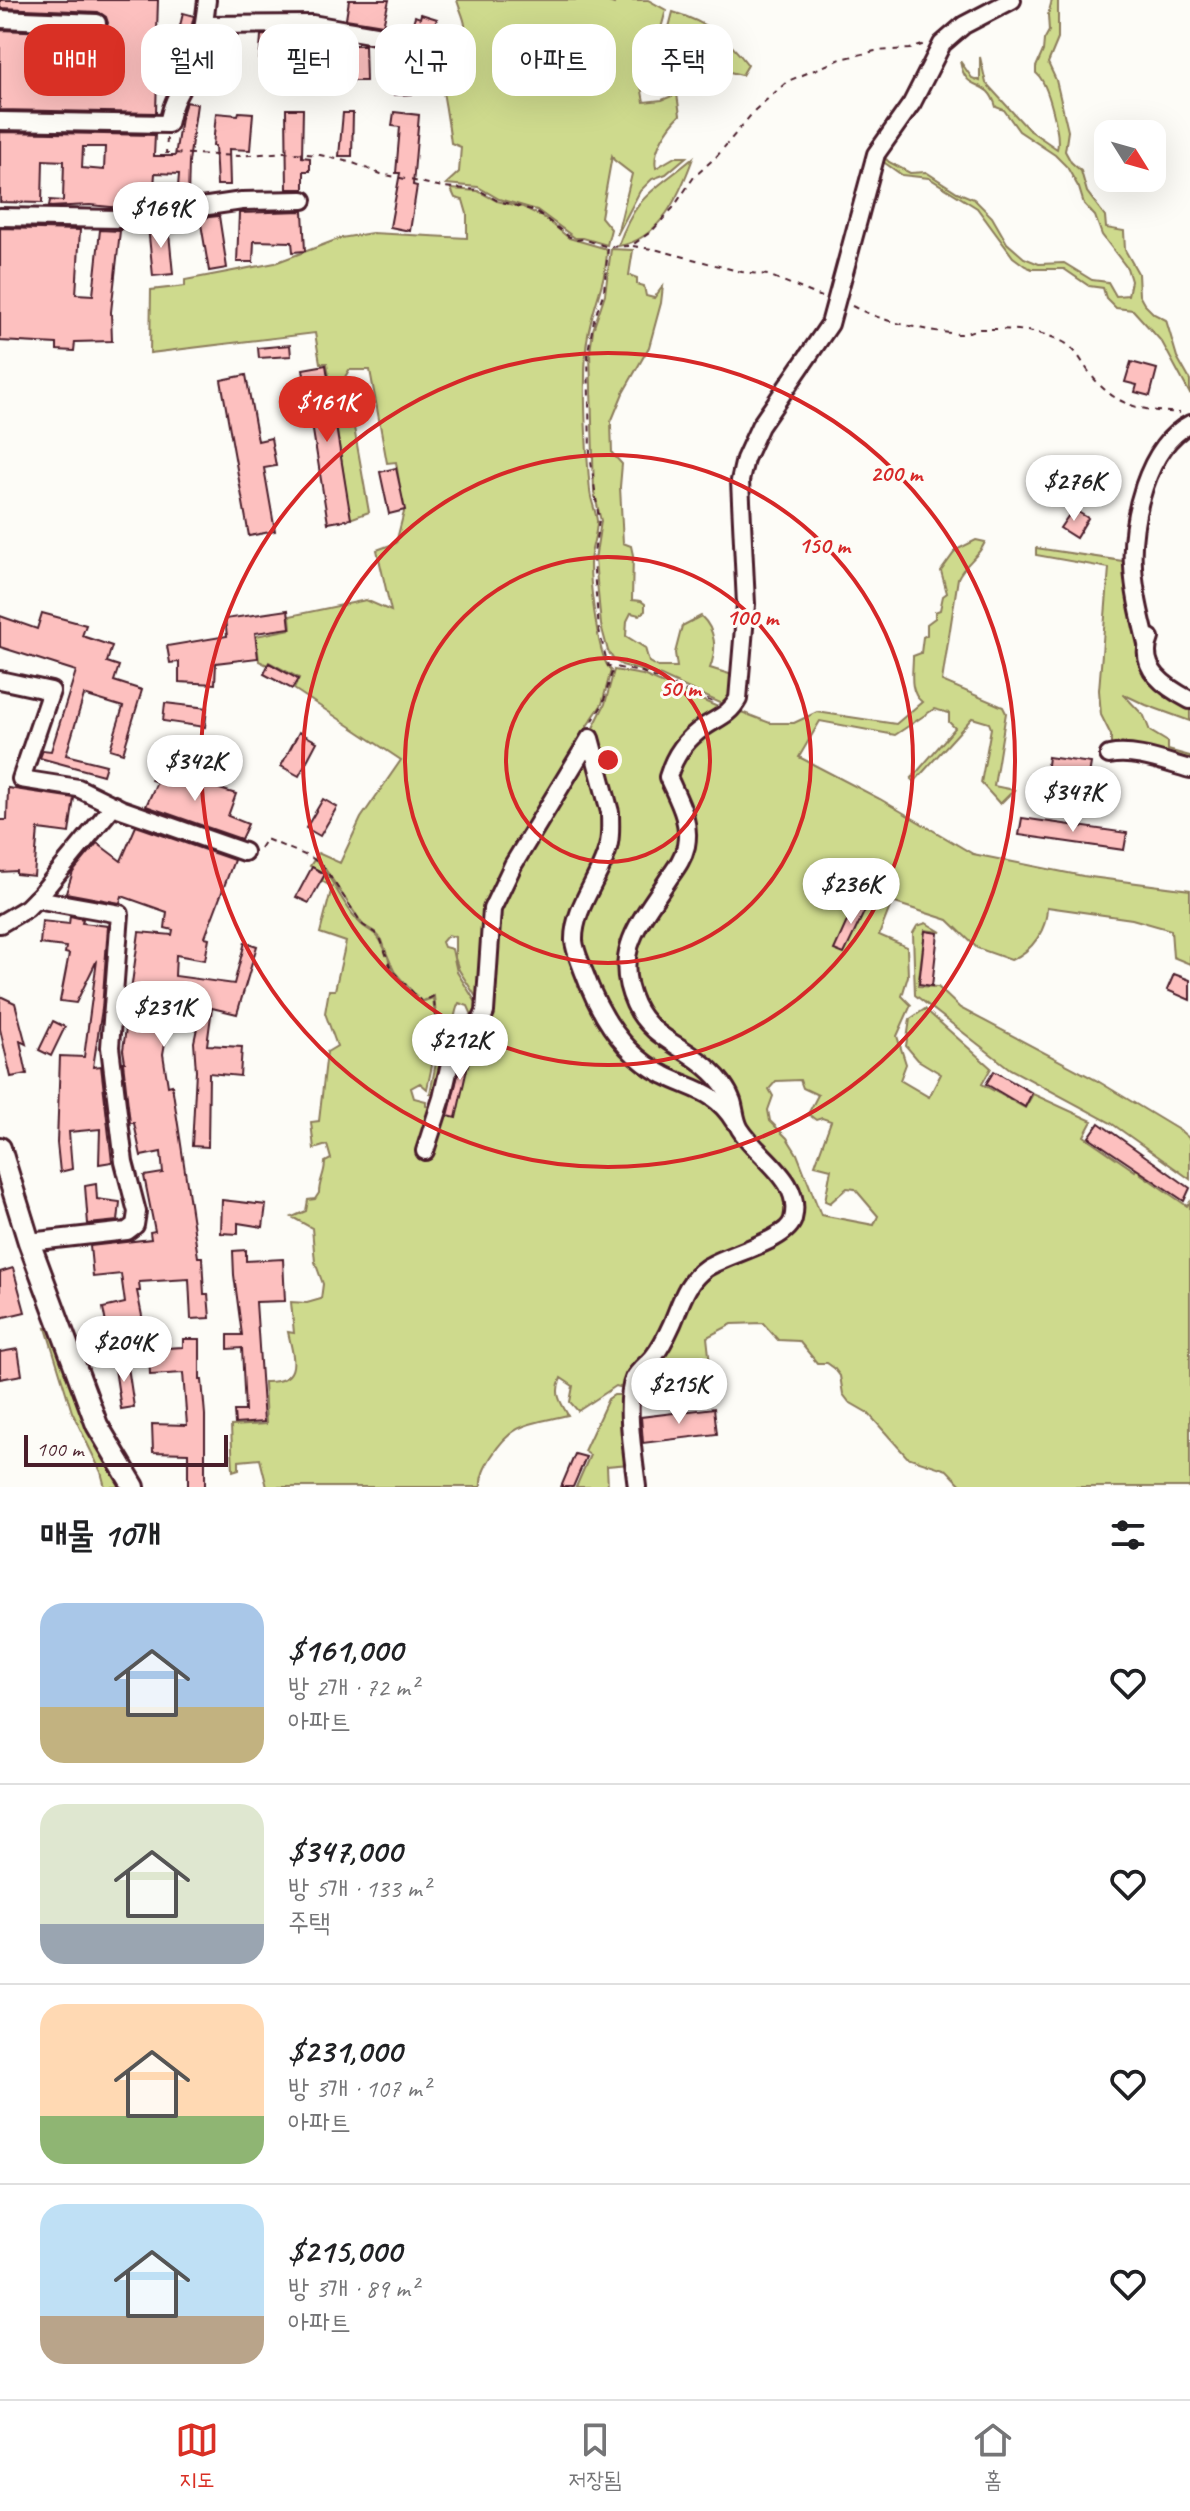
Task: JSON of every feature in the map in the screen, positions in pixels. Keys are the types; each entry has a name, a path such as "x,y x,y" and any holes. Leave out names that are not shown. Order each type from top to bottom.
{"main road":[{"path":"0,1148 29,1242 97,1425 134,1487"}],"street":[{"path":"204,24 207,0"},
{"path":"737,1125 731,1099 714,1073 653,1031 640,1015 624,963 635,930 679,864 686,845 684,810 668,777 672,762 692,737 732,711 740,688 746,604 740,481 745,459 760,426 830,324 876,154 912,103 942,44 964,25 1012,0"},
{"path":"0,19 97,23"},
{"path":"242,25 312,24 375,35"},
{"path":"0,121 168,124 174,96"},
{"path":"0,217 120,219 242,201 303,200"},
{"path":"1186,419 1157,455 1143,490 1132,548 1133,568 1150,639 1150,668 1157,679 1190,700"},
{"path":"0,680 51,691 21,779 78,788 114,805 244,852"},
{"path":"425,1151 454,1046 460,1036 481,1021 485,1012 492,909 501,888 590,738"},
{"path":"590,738 610,822 607,851 575,928 574,943 584,973 610,1027 643,1061 662,1074 709,1093 728,1110 788,1185 795,1206 791,1227 784,1233 741,1250 700,1273 689,1285 663,1341 634,1379 630,1394 631,1437 637,1487"},
{"path":"1109,755 1141,756 1190,769"},
{"path":"0,924 36,899 114,805"},
{"path":"29,1242 127,1231 135,1225 137,1212 124,1162 110,1047 120,914 36,899"}],"path":[{"path":"631,246 652,231 673,208 694,177 717,156 755,110 788,81 841,59 875,51 942,44"},
{"path":"168,124 166,153 238,156 284,152 320,155 396,177 443,187 479,190 498,201 536,211 568,236 608,247 658,250 742,272 768,275 853,306 879,319 960,334 979,328 1010,329 1052,338 1072,348 1101,389 1115,399 1146,411 1186,419"},
{"path":"608,247 604,291 588,351 590,454 599,520 593,560 599,630 608,666 642,672 732,711"},
{"path":"590,738 590,727 603,704 613,667"},
{"path":"244,852 258,850 266,839 312,858 323,866 363,925 381,940 391,969 409,991 422,1002 434,996 435,1016 443,1022 439,1034 454,1046"}],"green space":[{"path":"457,0 603,0 614,4 616,0 648,0 666,10 662,24 632,24 632,96 643,96 644,102 677,96 680,115 659,146 656,168 675,157 686,157 666,174 652,179 640,191 617,235 632,174 612,156 601,217 611,229 607,245 575,238 537,210 499,199 478,187 446,184 459,172 461,147 451,143 443,96 476,96 476,24 464,22"},
{"path":"1052,0 1058,0 1058,39 1048,63 1056,80 1068,131 1065,151 1081,171 1087,192 1105,216 1106,228 1124,231 1125,250 1138,273 1139,295 1154,314 1166,320 1177,357 1190,380 1190,394 1162,342 1133,310 1116,308 1106,298 1103,288 1089,286 1064,269 1032,269 1025,266 1013,257 977,208 929,178 902,175 882,161 881,154 910,173 926,172 974,199 992,217 1007,243 1024,258 1039,264 1064,263 1092,280 1108,282 1116,296 1128,295 1131,281 1127,268 1102,235 1095,216 1084,204 1067,167 1019,131 1004,110 996,107 987,91 967,78 960,61 972,78 980,81 980,57 986,83 1028,129 1057,149 1052,110 1045,87 1036,73 1049,31 1048,15"},
{"path":"673,12 702,24 670,24"},
{"path":"733,47 748,65 742,75 733,73"},
{"path":"693,158 675,200 657,225 633,242 618,246 640,204"},
{"path":"451,189 478,191 545,218 569,238 607,249 604,275 587,337 585,403 590,491 597,521 590,559 591,587 602,652 611,670 602,704 587,726 589,735 583,747 512,864 490,909 483,1008 459,970 455,958 455,937 448,935 442,942 444,947 452,949 457,972 482,1012 479,1020 458,1034 459,1025 470,1020 472,1015 468,1006 459,1003 449,1042 439,1034 444,1022 436,1016 434,996 421,1002 433,998 435,1017 442,1022 438,1034 449,1043 438,1095 430,1093 439,1048 431,1042 423,1046 425,1053 434,1056 427,1089 420,1083 411,1088 414,1098 426,1101 426,1106 433,1107 421,1150 427,1152 456,1047 461,1037 483,1022 487,1012 494,910 515,866 589,745 608,812 608,831 603,856 574,924 574,952 585,983 617,1037 639,1060 655,1072 715,1101 724,1111 742,1139 784,1187 789,1198 788,1226 714,1259 695,1272 682,1290 663,1333 627,1389 616,1386 578,1411 570,1402 573,1386 561,1378 558,1393 568,1415 515,1430 499,1445 487,1464 481,1487 267,1487 260,1459 239,1461 239,1469 233,1471 231,1426 266,1424 264,1382 285,1378 293,1368 288,1332 294,1333 291,1302 307,1303 321,1299 323,1284 315,1262 312,1228 292,1217 306,1211 308,1200 315,1199 325,1162 331,1159 327,1145 314,1149 311,1122 319,1121 327,1052 337,1046 325,1013 329,990 335,990 346,942 320,933 332,887 322,881 325,874 310,866 314,860 322,866 355,918 363,926 378,937 387,953 382,940 363,925 323,866 315,859 318,853 340,863 361,818 401,760 294,689 299,678 269,662 267,665 259,661 256,636 291,629 290,616 366,600 391,611 377,550 396,543 404,512 396,462 387,463 370,370 349,370 345,377 369,512 350,519 327,363 320,363 315,333 150,353 151,290 185,286 185,280 275,263 341,238 372,233 467,238 467,214 463,200 455,198","holes":["395,972 417,997 403,985"]},
{"path":"611,249 633,250 629,275 637,278 637,284 644,286 646,296 654,298 663,286 649,347 623,393 611,422 612,453 622,464 623,543 631,546 633,555 632,600 645,604 645,611 639,615 631,613 626,636 645,648 649,662 658,667 677,667 675,653 682,626 701,616 714,640 710,668 739,677 729,707 661,676 614,660 608,651 601,625 595,560 601,521 594,492 590,352 593,330 605,294"},
{"path":"976,540 985,542 958,578 942,681 1003,707 1006,713 994,786 1014,790 1000,804 981,783 991,728 989,723 972,718 914,782 911,779 955,728 949,722 949,713 934,709 895,735 820,721 799,757 880,799 973,854 1083,876 1190,890 1190,964 1173,957 1171,930 1132,919 1047,907 1037,938 1026,951 1011,960 977,948 948,920 892,902 879,935 907,947 908,976 902,996 911,1005 897,1036 906,1064 900,1080 929,1097 941,1074 918,1060 906,1046 910,1019 925,1009 991,1068 982,1084 1025,1108 1033,1094 1092,1121 1084,1136 1135,1171 1144,1156 1149,1160 1141,1174 1187,1206 1190,1202 1190,1487 963,1487 947,1470 907,1457 868,1413 849,1402 834,1368 827,1363 817,1363 799,1341 778,1340 763,1323 732,1324 707,1337 710,1364 685,1368 676,1360 641,1375 704,1275 785,1241 800,1212 746,1136 734,1097 645,1010 633,977 637,931 688,856 672,785 686,748 736,710 770,723 794,723 817,712 896,724 922,702 913,687 913,656 921,653 927,624 935,618 935,612 940,610 943,596 947,593 941,571 956,550","holes":["800,1080 803,1088 818,1095 808,1114 816,1120 831,1121 815,1165 831,1169 825,1201 830,1203 847,1188 855,1189 878,1216 874,1225 821,1215 797,1154 770,1121 768,1110 773,1096 769,1089 776,1081"]},
{"path":"1036,548 1129,562 1144,670 1158,687 1190,707 1190,721 1123,694 1144,716 1150,731 1168,742 1168,750 1190,756 1190,762 1122,742 1111,746 1111,735 1101,715 1099,690 1109,568 1036,555"},
{"path":"614,670 643,675 725,710 673,749 664,764 678,810 683,842 625,942 631,1007 711,1073 732,1114 663,1072 603,1011 577,928 609,852 591,732 605,704"},
{"path":"926,923 941,932 925,930 918,986 938,987 960,1008 1096,1080 1182,1132 1190,1139 1190,1179 1111,1123 1010,1069 915,995 913,933 917,926"},
{"path":"46,1328 52,1329 88,1429 123,1487 105,1487 72,1412"},
{"path":"621,1395 626,1400 629,1464 607,1466 608,1487 576,1487 590,1455 584,1451 608,1399"}],"building":[{"path":"0,0 158,0 157,24 141,24 141,96 156,96 156,113 0,110 0,30 24,31 24,96 125,96 125,24 108,24 106,17 98,12 0,8"},
{"path":"349,0 389,0 383,24 346,19"},
{"path":"183,13 194,16 192,24 180,24"},
{"path":"421,14 437,19 435,24 413,24 415,16 420,18"},
{"path":"359,45 365,45 366,81 359,81"},
{"path":"186,102 197,104 189,162 188,198 177,200 179,174 155,173 153,203 121,208 90,205 49,207 50,200 63,201 64,161 43,160 42,203 0,202 0,132 155,135 154,156 175,156","holes":["83,147 105,147 104,170 82,168"]},
{"path":"286,109 303,109 302,157 310,158 310,171 304,171 304,189 287,189"},
{"path":"239,112 253,113 250,150 229,149 230,185 217,185 213,146 216,113 238,115"},
{"path":"394,112 419,115 413,185 417,186 410,231 390,227 400,173 396,173 400,127 392,126"},
{"path":"343,113 353,113 352,156 339,156"},
{"path":"303,211 305,251 293,252 292,242 254,241 253,262 237,262 239,213"},
{"path":"219,216 227,268 209,271 200,218"},
{"path":"168,223 173,274 153,276 148,226"},
{"path":"0,228 80,230 76,294 93,295 100,230 120,231 111,312 112,341 75,342 74,351 57,350 57,344 0,341"},
{"path":"290,345 291,356 259,358 258,348"},
{"path":"1131,362 1157,369 1150,396 1135,392 1137,385 1125,382"},
{"path":"326,365 351,519 328,523 303,369"},
{"path":"246,375 258,441 271,438 276,466 264,468 275,531 249,536 221,380"},
{"path":"396,468 405,510 389,514 380,472"},
{"path":"1073,509 1088,518 1076,538 1060,528"},
{"path":"288,610 290,628 255,633 258,658 216,663 215,684 179,682 179,662 170,663 167,646 227,636 225,619"},
{"path":"42,613 86,625 82,636 112,646 107,662 119,666 114,681 142,690 123,753 110,749 123,707 84,695 66,755 106,765 103,775 40,758 43,750 51,751 76,671 0,647 0,616 37,629"},
{"path":"269,663 298,679 292,689 264,674"},
{"path":"165,703 207,708 205,727 163,721"},
{"path":"299,732 317,742 299,776 281,766"},
{"path":"1048,757 1091,763 1087,787 1045,781"},
{"path":"155,769 236,794 228,816 248,824 241,839 146,806 157,782 151,780"},
{"path":"8,788 74,798 69,833 38,829 34,876 16,874 16,871 0,872 0,820 7,820"},
{"path":"323,799 337,807 320,836 306,828"},
{"path":"1022,818 1127,833 1124,850 1019,835"},
{"path":"136,826 234,860 205,937 209,938 205,960 176,955 175,976 234,984 245,942 257,946 237,1014 212,1008 207,1045 242,1047 240,1076 209,1073 208,1147 192,1146 196,1071 194,1042 200,1014 171,1009 163,1054 168,1086 172,1085 210,1318 191,1319 189,1279 139,1282 140,1291 137,1291 143,1321 138,1322 138,1333 109,1340 103,1308 125,1303 121,1274 93,1277 90,1246 151,1239 150,1232 155,1231 144,1176 163,1173 161,1152 141,1156 134,1123 130,1123 123,1062 139,932 172,935 173,930 165,928 167,912 122,896 120,903 66,893 73,872 97,843 121,861"},
{"path":"312,867 325,874 309,903 296,897"},
{"path":"857,899 868,904 844,954 834,950"},
{"path":"70,916 83,919 82,923 108,926 102,1009 93,1067 101,1066 112,1162 99,1164 100,1129 69,1132 72,1169 60,1172 57,1143 60,1056 84,1057 97,960 76,1003 60,1001 69,954 65,953 66,947 40,944 42,921 69,924"},
{"path":"925,931 938,933 932,986 919,984"},
{"path":"1174,974 1190,980 1190,1000 1167,990"},
{"path":"0,996 15,1003 26,1044 20,1041 27,1074 11,1077 0,1029"},
{"path":"53,1021 65,1027 51,1056 39,1050"},
{"path":"471,1042 456,1118 448,1116 464,1050"},
{"path":"994,1071 1032,1093 1025,1107 986,1084"},
{"path":"1099,1123 1190,1188 1184,1201 1089,1137"},
{"path":"96,1184 97,1199 120,1202 118,1221 88,1224 85,1186"},
{"path":"222,1200 266,1205 263,1227 238,1223 238,1234 221,1233"},
{"path":"246,1250 246,1261 283,1259 285,1301 256,1302 264,1422 235,1424 234,1411 245,1411 242,1348 228,1349 228,1335 242,1335 233,1251"},
{"path":"13,1268 25,1312 0,1318 0,1272"},
{"path":"183,1339 200,1339 200,1380 205,1415 205,1487 188,1487 188,1453 153,1452 152,1424 187,1425 183,1373 150,1375 149,1349 183,1347"},
{"path":"18,1349 22,1375 0,1379 0,1352"},
{"path":"127,1360 134,1407 121,1409 114,1362"},
{"path":"714,1408 717,1434 643,1443 641,1417"},
{"path":"575,1454 586,1457 573,1487 561,1487"}]}
